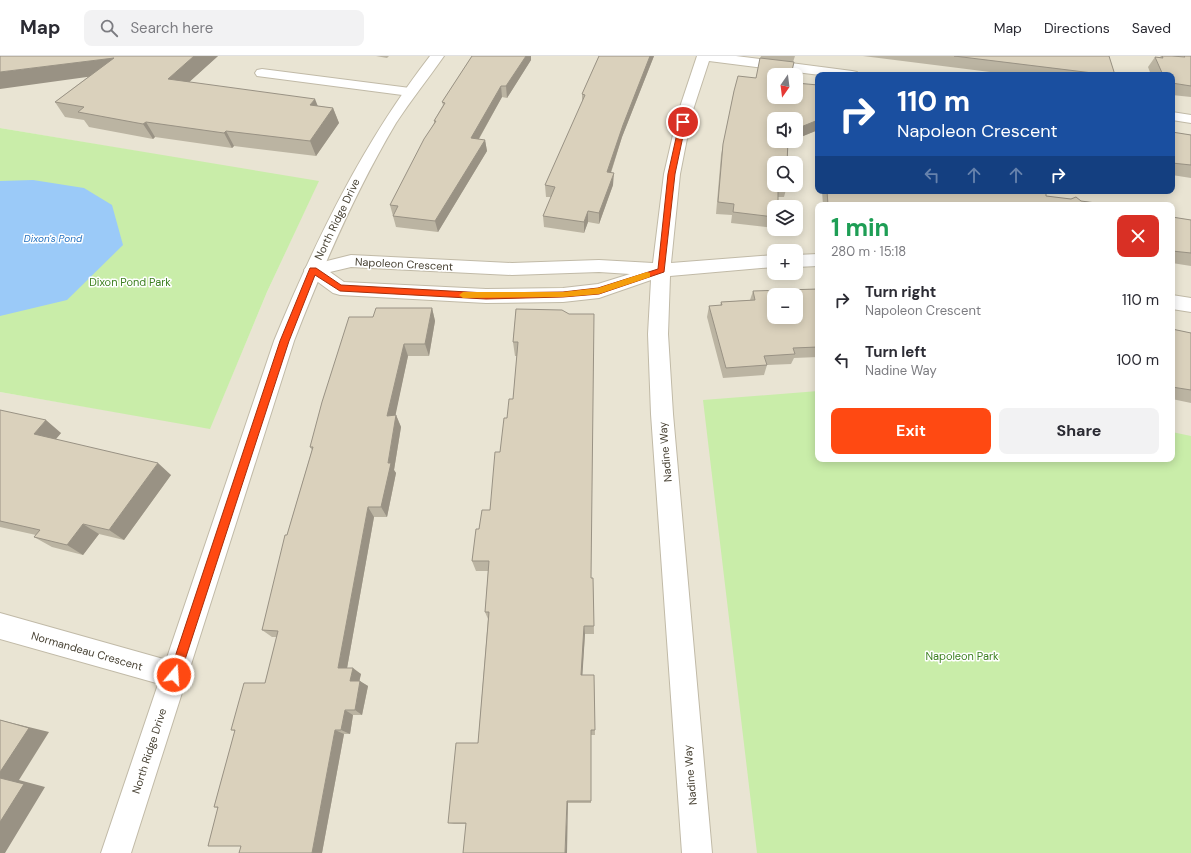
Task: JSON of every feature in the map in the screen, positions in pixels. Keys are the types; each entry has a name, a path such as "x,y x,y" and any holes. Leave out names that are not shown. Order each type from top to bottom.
{"street":[{"name":"North Ridge Drive","path":"116,853 284,341 313,270 360,173 410,92 437,56"},
{"path":"704,56 829,72"},
{"name":"Nadine Way","path":"696,853 662,414 658,334 661,270 672,174 685,113 704,56"},
{"path":"262,73 410,92"},
{"path":"1175,116 1191,119"},
{"path":"803,261 815,260"},
{"name":"Napoleon Crescent","path":"313,270 351,261 444,267 512,268 599,266 661,270 767,262"},
{"name":"Napoleon Crescent","path":"313,270 340,288 486,296 563,295 599,291 661,270"},
{"path":"1175,302 1191,305"},
{"name":"Normandeau Crescent","path":"0,626 174,675"}],"shaded area":[{"path":"0,56 1191,56 1191,853 0,853 0,392 210,428 267,292 318,182 0,128"}],"green space":[{"name":"Dixon Pond Park","path":"0,128 319,181 267,292 210,429 0,392"},
{"name":"Napoleon Park","path":"815,391 815,462 1175,462 1175,433 1191,436 1191,853 757,853 703,400"}],"water":[{"name":"Dixon's Pond","path":"33,180 84,188 112,205 123,245 67,300 0,316 0,181"}],"building":[{"path":"0,56 194,56 168,79 315,99 310,105 333,108 310,141 226,131 224,133 146,122 143,124 78,112 84,107 55,102 114,58 0,72"},
{"path":"472,56 526,56 506,86 501,86 471,138 485,140 435,221 393,216 398,206 390,205 424,139 436,121 434,121 445,103 442,102"},
{"path":"599,56 650,56 623,125 607,172 614,173 599,213 588,211 584,222 543,216 555,187 545,185 585,95 582,94"},
{"path":"954,56 1109,56 1114,72 1085,72"},
{"path":"1162,56 1191,56 1191,86 1175,83 1175,72 1162,72 1155,57 1163,58"},
{"path":"760,58 794,62 793,68 767,68 767,104 803,104 803,84 815,85 815,121 803,126 803,112 767,112 767,148 788,148 787,156 767,156 767,192 778,192 778,200 767,200 767,216 733,212 734,204 718,202 723,144 738,76 756,78"},
{"path":"1175,132 1191,135 1191,165 1175,163"},
{"path":"827,194 1046,194 1046,196 1071,199 1076,197 1081,201 1088,202 828,202"},
{"path":"1175,217 1191,220 1191,253 1175,251"},
{"path":"803,289 815,289 815,347 793,348 795,354 764,356 767,365 726,368 709,306 722,305 721,302 755,300 753,291 767,291 767,324 803,324"},
{"path":"376,308 432,308 425,344 404,344 387,416 396,415 388,463 391,463 381,507 368,507 338,668 353,668 350,681 360,681 355,710 345,710 341,730 335,730 312,853 239,853 241,846 208,846 218,807 214,807 235,730 231,730 244,683 265,683 278,631 262,630 285,535 287,535 313,447 310,447 322,402 349,317 373,317"},
{"path":"516,309 562,310 569,314 594,314 591,578 593,578 594,626 584,626 581,675 594,675 595,730 591,730 591,801 567,801 565,853 463,853 466,823 448,823 456,743 478,743 489,612 485,612 489,561 472,561 476,529 479,529 482,510 490,510 495,452 500,452 504,418 507,418 509,399 513,399 518,342 513,342"},
{"path":"1175,330 1191,333 1191,390 1175,387"},
{"path":"0,410 46,420 34,434 158,463 109,530 83,524 67,545 34,537 40,530 0,521"},
{"path":"0,720 29,728 0,772"},
{"path":"0,778 24,784 0,822"}],"slow traffic":[{"path":"463,295 563,295 599,291 647,275"}],"route":[{"path":"174,675 284,341 313,270 340,288 486,296 563,295 599,291 661,270 672,174 683,122"}]}
